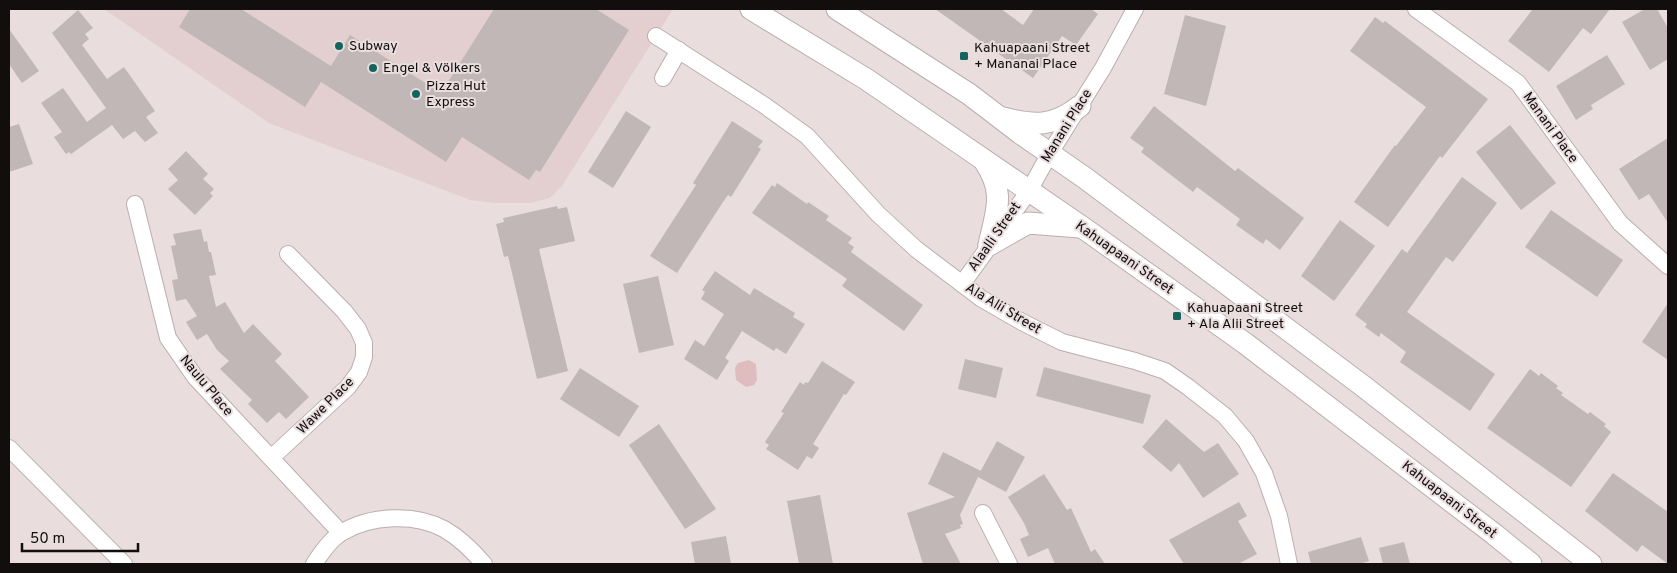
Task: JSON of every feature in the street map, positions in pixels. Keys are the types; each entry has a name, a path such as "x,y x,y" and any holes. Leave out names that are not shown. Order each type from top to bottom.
{"main road":[{"name":"Kahuapaani Street","path":"751,9 866,79 1082,227 1246,344 1531,564"},
{"path":"837,9 868,27"},
{"path":"844,9 969,94 1020,133 1085,178 1363,386 1591,564"},
{"path":"1000,118 1025,124 1042,123 1068,116 1080,106"},
{"path":"985,162 994,175 999,197 989,245"},
{"path":"989,245 1028,223 1082,227"}],"street":[{"name":"Manani Place","path":"1029,191 1135,9"},
{"name":"Manani Place","path":"1416,9 1518,83 1620,223 1668,266"},
{"name":"Ala Alii Street","path":"656,36 807,136 878,214 909,243 962,284 1022,322 1062,342 1136,361 1165,371 1225,416 1246,441 1264,473 1279,516 1289,564"},
{"path":"662,78 679,50"},
{"name":"Alaalli Street","path":"962,284 1029,191"},
{"name":"Naulu Place","path":"135,204 168,338 195,377 341,533"},
{"name":"Wawe Place","path":"271,458 348,387 359,372 364,357 364,343 358,329 344,311 288,254"},
{"path":"9,448 124,564"},
{"path":"983,513 1009,564"},
{"path":"314,564 323,550 341,533 376,520 410,519 428,522 444,528 473,551 484,564"}],"shaded area":[{"path":"104,9 673,9 562,186 550,198 530,203 494,203 470,200 269,123"},
{"path":"749,360 756,364 757,380 754,385 746,387 736,380 735,368 738,363"}],"building":[{"path":"190,9 241,9 331,66 350,35 441,93 494,9 596,9 629,30 540,172 536,170 529,180 462,137 446,162 321,82 305,107 179,27"},
{"path":"935,9 1001,9 1023,25 1034,9 1091,9 1098,14 1076,45 1062,36 1033,78"},
{"path":"1533,9 1610,9 1591,34 1583,28 1549,72 1508,41"},
{"path":"1645,9 1657,9 1668,28 1668,59 1650,70 1622,22"},
{"path":"78,10 93,28 85,34 89,39 82,45 107,79 124,67 155,111 146,117 158,133 145,142 135,131 123,139 112,125 71,154 69,152 66,154 54,137 62,132 41,103 63,88 87,122 106,108 52,33"},
{"path":"1185,15 1226,26 1206,106 1164,94"},
{"path":"1375,17 1383,23 1385,21 1488,99 1442,158 1440,156 1388,227 1354,202 1395,145 1426,107 1350,51"},
{"path":"9,29 39,71 22,83 9,64"},
{"path":"1607,55 1625,84 1591,105 1593,109 1576,120 1556,86"},
{"path":"1154,106 1235,171 1238,168 1304,218 1280,250 1266,239 1263,244 1236,225 1240,219 1197,187 1193,192 1141,152 1144,148 1130,138"},
{"path":"626,111 651,127 613,188 588,172"},
{"path":"732,121 763,141 758,147 761,149 731,197 728,195 723,202 677,273 650,256 696,185 693,183"},
{"path":"19,124 33,164 9,172 9,127"},
{"path":"1510,125 1556,183 1521,210 1476,152"},
{"path":"1668,138 1668,223 1649,194 1639,200 1619,169"},
{"path":"186,151 208,174 203,179 214,189 210,193 213,196 195,215 168,189 178,180 168,169"},
{"path":"1462,177 1497,203 1453,262 1446,257 1407,312 1495,374 1470,411 1400,362 1406,352 1381,333 1379,337 1365,327 1367,324 1355,315 1402,249 1407,253"},
{"path":"777,183 807,204 808,202 829,216 826,220 852,238 848,243 854,247 851,252 923,305 904,331 842,286 847,279 752,213 772,185 775,187"},
{"path":"557,206 558,209 567,207 575,241 539,249 568,371 537,379 508,256 504,257 496,224 504,222 503,218"},
{"path":"1551,210 1623,260 1597,297 1525,247"},
{"path":"1340,220 1375,246 1334,301 1301,276"},
{"path":"201,229 204,242 207,241 209,252 211,252 216,275 209,276 216,307 225,302 244,333 253,324 282,354 275,361 309,397 286,419 279,412 267,423 248,404 252,400 220,369 229,361 217,350 207,334 197,340 186,322 197,316 186,299 176,301 172,280 178,279 171,246 176,245 173,234"},
{"path":"715,271 750,295 754,288 795,313 793,317 805,324 786,354 776,348 774,351 742,331 725,358 729,361 717,380 684,359 695,340 704,346 724,314 701,299 705,292 702,290"},
{"path":"658,276 674,345 639,353 623,284"},
{"path":"1668,303 1668,360 1642,342"},
{"path":"965,359 1003,368 996,398 958,389"},
{"path":"822,361 855,382 846,395 844,394 813,444 819,448 812,459 807,456 798,470 766,449 769,445 765,442 784,413 781,412 800,382 804,385 805,382 808,383"},
{"path":"1044,367 1151,395 1143,424 1036,396"},
{"path":"580,368 639,406 619,437 560,399"},
{"path":"1530,369 1539,376 1541,373 1558,386 1556,388 1563,393 1561,395 1588,414 1590,412 1606,424 1604,426 1611,432 1571,487 1487,428"},
{"path":"1166,419 1204,452 1218,443 1239,474 1203,498 1179,463 1171,472 1142,447"},
{"path":"659,424 716,509 685,529 629,445"},
{"path":"997,441 1025,457 1006,492 978,477 960,515 963,524 960,525 961,528 945,534 961,564 923,564 907,513 955,497 928,484 943,452 981,471"},
{"path":"1613,473 1668,512 1668,564 1642,545 1637,552 1585,511"},
{"path":"1044,474 1067,510 1071,508 1091,552 1095,549 1105,564 1055,564 1048,548 1028,557 1020,539 1029,535 1008,497"},
{"path":"820,495 833,564 799,564 787,501"},
{"path":"1239,502 1247,516 1238,521 1257,554 1238,564 1184,564 1169,540"},
{"path":"726,536 731,564 695,564 691,542"},
{"path":"1361,537 1369,561 1359,564 1311,564 1308,552"},
{"path":"1404,542 1410,564 1383,564 1379,548"}],"place":[{"name":"Subway","path":"339,46"},
{"name":"Kahuapaani Street + Mananai Place","path":"964,56"},
{"name":"Engel & Völkers","path":"373,68"},
{"name":"Pizza Hut Express","path":"416,94"},
{"name":"Kahuapaani Street + Ala Alii Street","path":"1177,316"}]}
